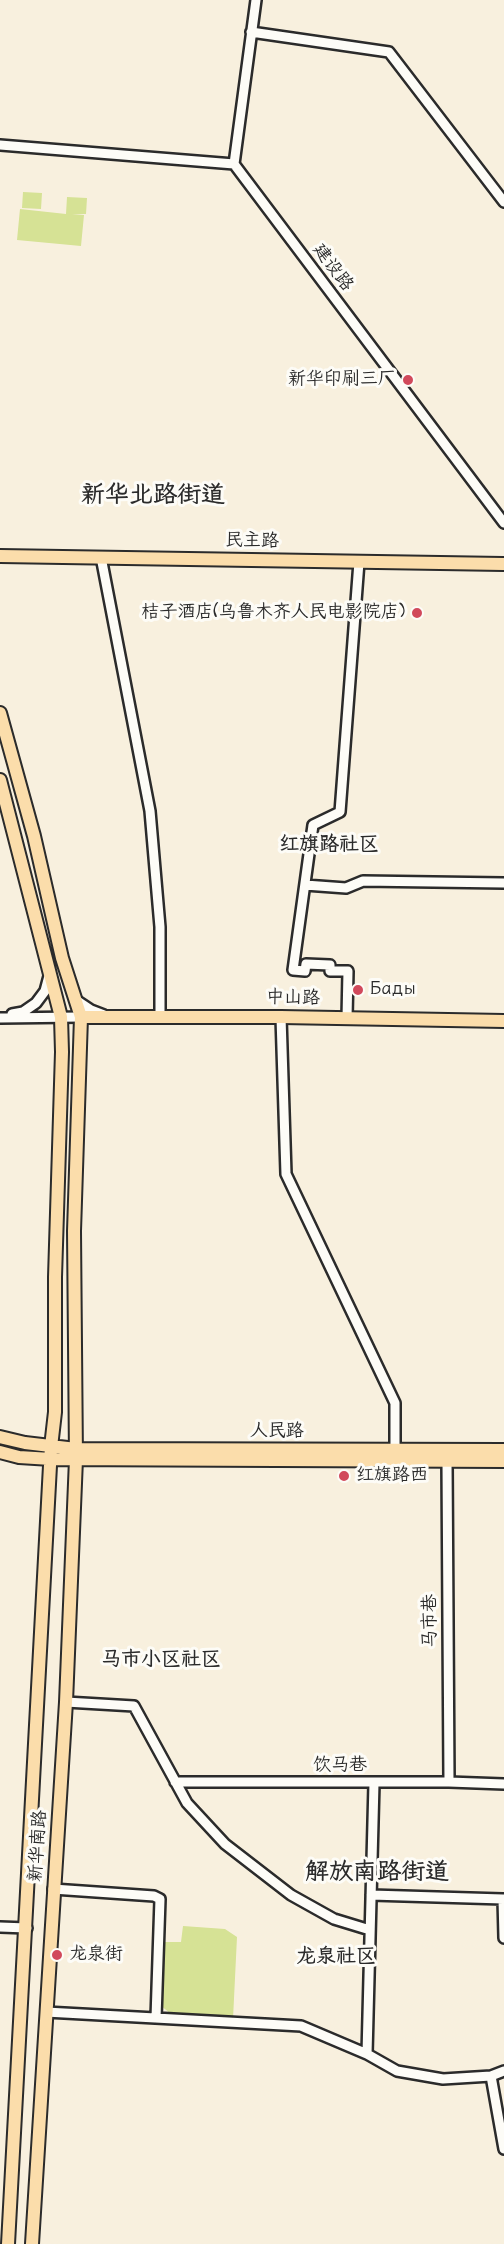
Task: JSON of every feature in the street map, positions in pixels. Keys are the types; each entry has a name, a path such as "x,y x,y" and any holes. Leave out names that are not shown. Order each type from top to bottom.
{"main road":[{"name":"民主路","path":"0,556 504,566"},
{"path":"504,559 504,566"},
{"name":"新华南路","path":"0,713 34,836 62,958 81,1017 74,1231 76,1454 66,1702 32,2244"},
{"name":"新华南路","path":"0,780 61,1017 62,1052 55,1412 8,2244"},
{"name":"中山路","path":"81,1017 281,1017 504,1021"},
{"path":"0,1437 51,1453"},
{"name":"人民路","path":"76,1454 504,1450"},
{"path":"0,1452 19,1457 51,1453"},
{"name":"人民路","path":"51,1453 504,1461"}],"street":[{"path":"0,146 234,164 256,0"},
{"path":"251,32 389,52 504,202"},
{"name":"建设路","path":"234,164 504,523"},
{"path":"101,557 150,811 160,927 160,1017"},
{"path":"347,1018 348,971 330,970 330,965 306,964 305,970 293,970 313,825 339,812 358,562"},
{"path":"305,885 346,888 363,881 504,883"},
{"path":"0,1018 23,1012 36,1003 45,991 49,976"},
{"path":"76,1000 105,1016 121,1017"},
{"path":"0,1018 81,1017"},
{"path":"281,1017 286,1174 395,1403 395,1450"},
{"name":"马市巷","path":"447,1461 449,1782"},
{"path":"66,1702 134,1706 187,1803 225,1844 291,1895 334,1919 370,1930"},
{"name":"饮马巷","path":"175,1782 504,1784"},
{"path":"367,2054 374,1783"},
{"path":"54,1889 154,1896 160,1899 156,2018"},
{"path":"371,1895 503,1899 504,1938"},
{"path":"0,1927 27,1928"},
{"path":"46,2012 301,2026 367,2054 397,2071 443,2079 491,2076 504,2071"},
{"path":"491,2076 504,2149"}],"green space":[{"path":"23,192 42,193 41,209 22,208"},
{"path":"67,197 87,198 86,214 72,214 84,215 81,246 17,240 20,209 66,214"},
{"path":"183,1926 225,1929 237,1937 233,2019 171,2014 160,2005 162,1942 181,1942"}],"place":[{"name":"新华印刷三厂","path":"408,380"},
{"name":"桔子酒店(乌鲁木齐人民电影院店)","path":"417,613"},
{"name":"Бады","path":"358,990"},
{"name":"红旗路西","path":"344,1476"},
{"name":"龙泉街","path":"57,1955"}],"district":[{"name":"新华北路街道","path":"153,497"},
{"name":"红旗路社区","path":"329,846"},
{"name":"马市小区社区","path":"161,1661"},
{"name":"解放南路街道","path":"377,1874"},
{"name":"龙泉社区","path":"336,1958"}]}
